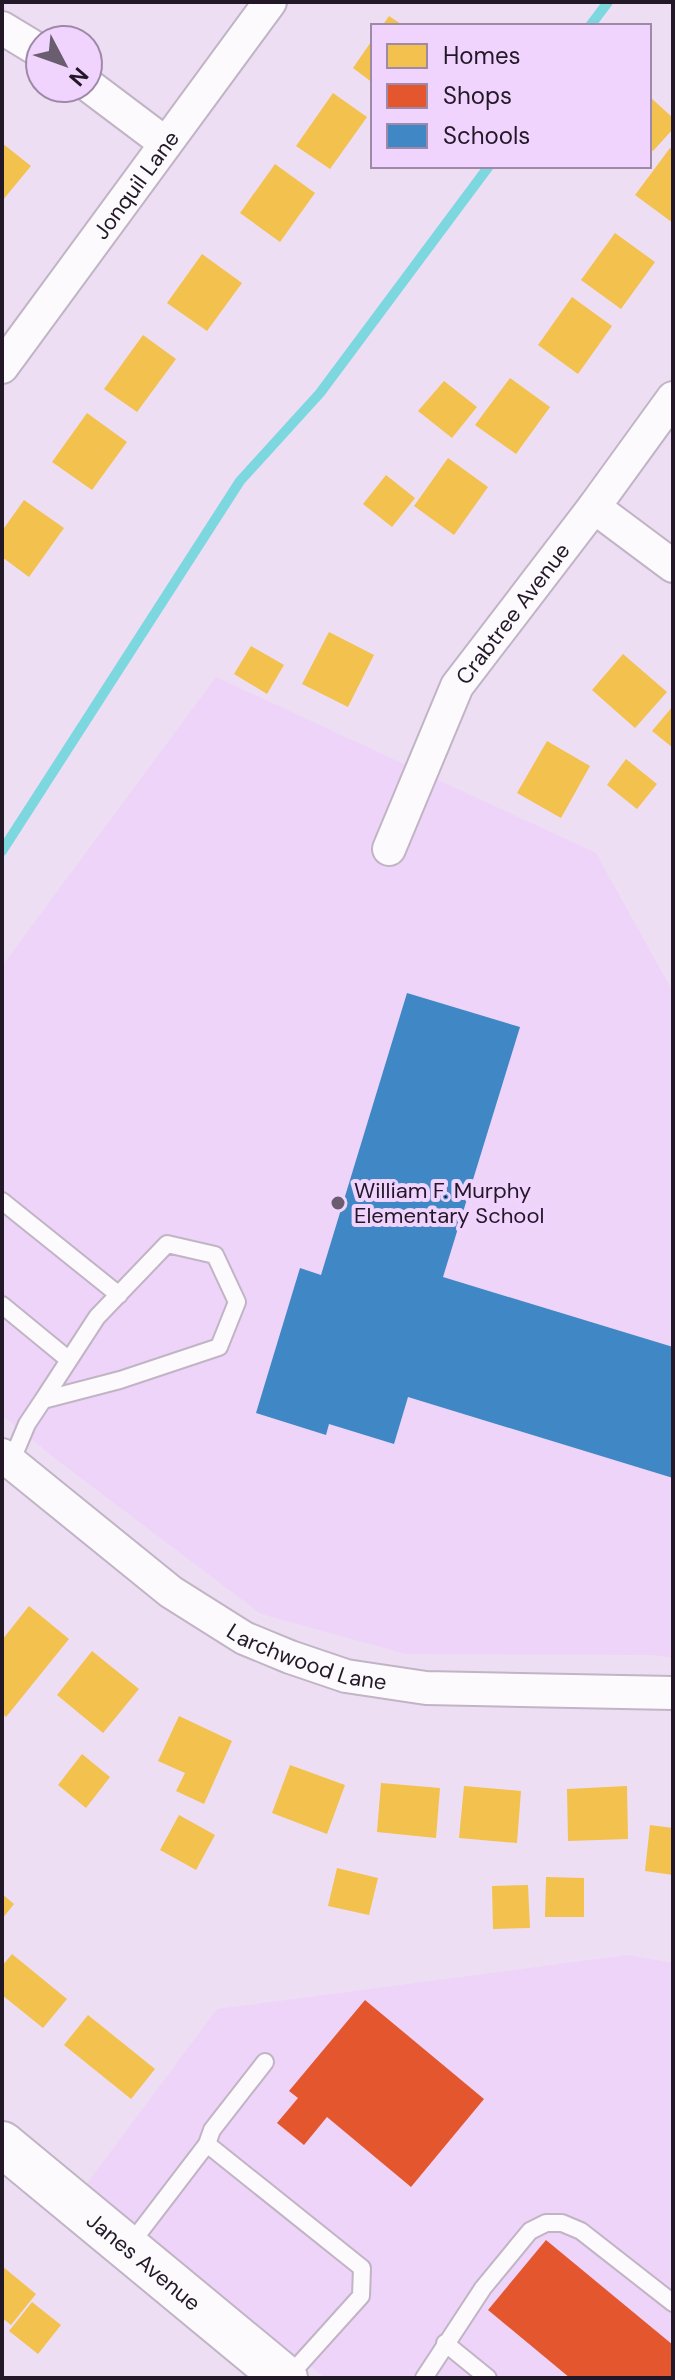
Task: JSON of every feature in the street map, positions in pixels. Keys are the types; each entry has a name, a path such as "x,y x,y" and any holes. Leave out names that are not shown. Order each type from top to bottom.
{"street":[{"name":"Jonquil Lane","path":"2,367 270,2"},
{"path":"2,28 24,41"},
{"path":"104,97 165,143"},
{"name":"Crabtree Avenue","path":"389,849 457,686 673,398"},
{"path":"594,507 673,566"},
{"name":"Larchwood Lane","path":"5,1464 171,1592 244,1638 290,1657 346,1676 411,1687 673,1693"},
{"name":"Janes Avenue","path":"2,2144 286,2378"}],"lane":[{"path":"2,1201 119,1295"},
{"path":"5,1464 27,1424 97,1317 167,1244 215,1255 237,1302 219,1347 120,1380 43,1400"},
{"path":"2,1305 69,1360"},
{"path":"128,2248 265,2062"},
{"path":"207,2144 362,2268 361,2296 286,2378"},
{"path":"424,2378 483,2288 530,2231 546,2223 562,2223 581,2231 673,2303"},
{"path":"445,2343 488,2378"}],"shaded area":[{"name":"William F. Murphy Elementary School","path":"216,677 596,853 673,992 673,1658 652,1655 406,1654 261,1614 2,1415 2,966"},
{"path":"628,1955 673,1963 673,2378 325,2378 82,2190 217,2009"}],"building: Homes":[{"path":"389,16 401,24 383,24"},
{"path":"371,42 371,82 353,68"},
{"path":"333,93 367,117 330,169 296,146"},
{"path":"651,98 673,118 673,129 653,151"},
{"path":"2,143 31,166 2,201"},
{"path":"670,148 673,150 673,223 635,195"},
{"path":"275,164 315,193 280,242 240,213"},
{"path":"615,233 655,262 621,309 581,280"},
{"path":"202,254 242,283 207,331 167,303"},
{"path":"572,297 612,326 578,374 538,345"},
{"path":"143,335 176,359 137,412 104,389"},
{"path":"510,378 550,407 516,454 475,425"},
{"path":"444,381 477,407 452,438 418,411"},
{"path":"87,413 127,442 92,490 52,462"},
{"path":"448,458 488,487 454,535 414,506"},
{"path":"386,475 415,498 392,527 363,504"},
{"path":"24,500 64,528 29,577 2,557 2,531"},
{"path":"329,632 374,655 348,707 302,684"},
{"path":"251,646 284,665 267,694 234,674"},
{"path":"623,654 667,692 635,728 592,690"},
{"path":"673,706 673,748 652,731"},
{"path":"547,741 590,766 561,818 517,793"},
{"path":"626,759 657,784 637,809 607,785"},
{"path":"29,1606 69,1639 6,1717 2,1713 2,1640"},
{"path":"92,1651 139,1689 103,1733 57,1695"},
{"path":"179,1716 232,1741 204,1804 176,1791 185,1773 158,1761"},
{"path":"82,1754 110,1777 86,1808 58,1785"},
{"path":"290,1765 345,1785 327,1834 272,1813"},
{"path":"381,1783 440,1788 436,1838 377,1832"},
{"path":"464,1786 521,1791 517,1843 459,1838"},
{"path":"627,1786 628,1839 568,1841 567,1789"},
{"path":"179,1815 215,1835 196,1870 160,1850"},
{"path":"650,1825 673,1828 673,1875 645,1871"},
{"path":"337,1868 378,1878 369,1915 328,1906"},
{"path":"546,1877 584,1878 584,1917 545,1917"},
{"path":"528,1885 530,1928 493,1929 492,1886"},
{"path":"2,1894 14,1904 2,1919"},
{"path":"12,1954 67,1999 43,2028 2,1995 2,1966"},
{"path":"88,2015 155,2069 131,2099 64,2045"},
{"path":"2,2266 36,2294 11,2325 2,2318"},
{"path":"32,2302 61,2325 38,2354 9,2331"}],"building: Shops":[{"path":"365,2000 484,2099 411,2187 327,2117 304,2145 277,2123 298,2098 289,2091"},
{"path":"546,2240 673,2345 673,2378 570,2378 488,2310"}],"building: Schools":[{"path":"407,993 520,1027 443,1277 673,1347 673,1478 408,1397 394,1444 329,1424 326,1435 256,1413 300,1268 321,1275"}],"waterway":[{"path":"592,24 608,2"},
{"path":"2,851 240,481 320,393 488,168"}],"place":[{"name":"William F. Murphy Elementary School","path":"338,1203"}]}
